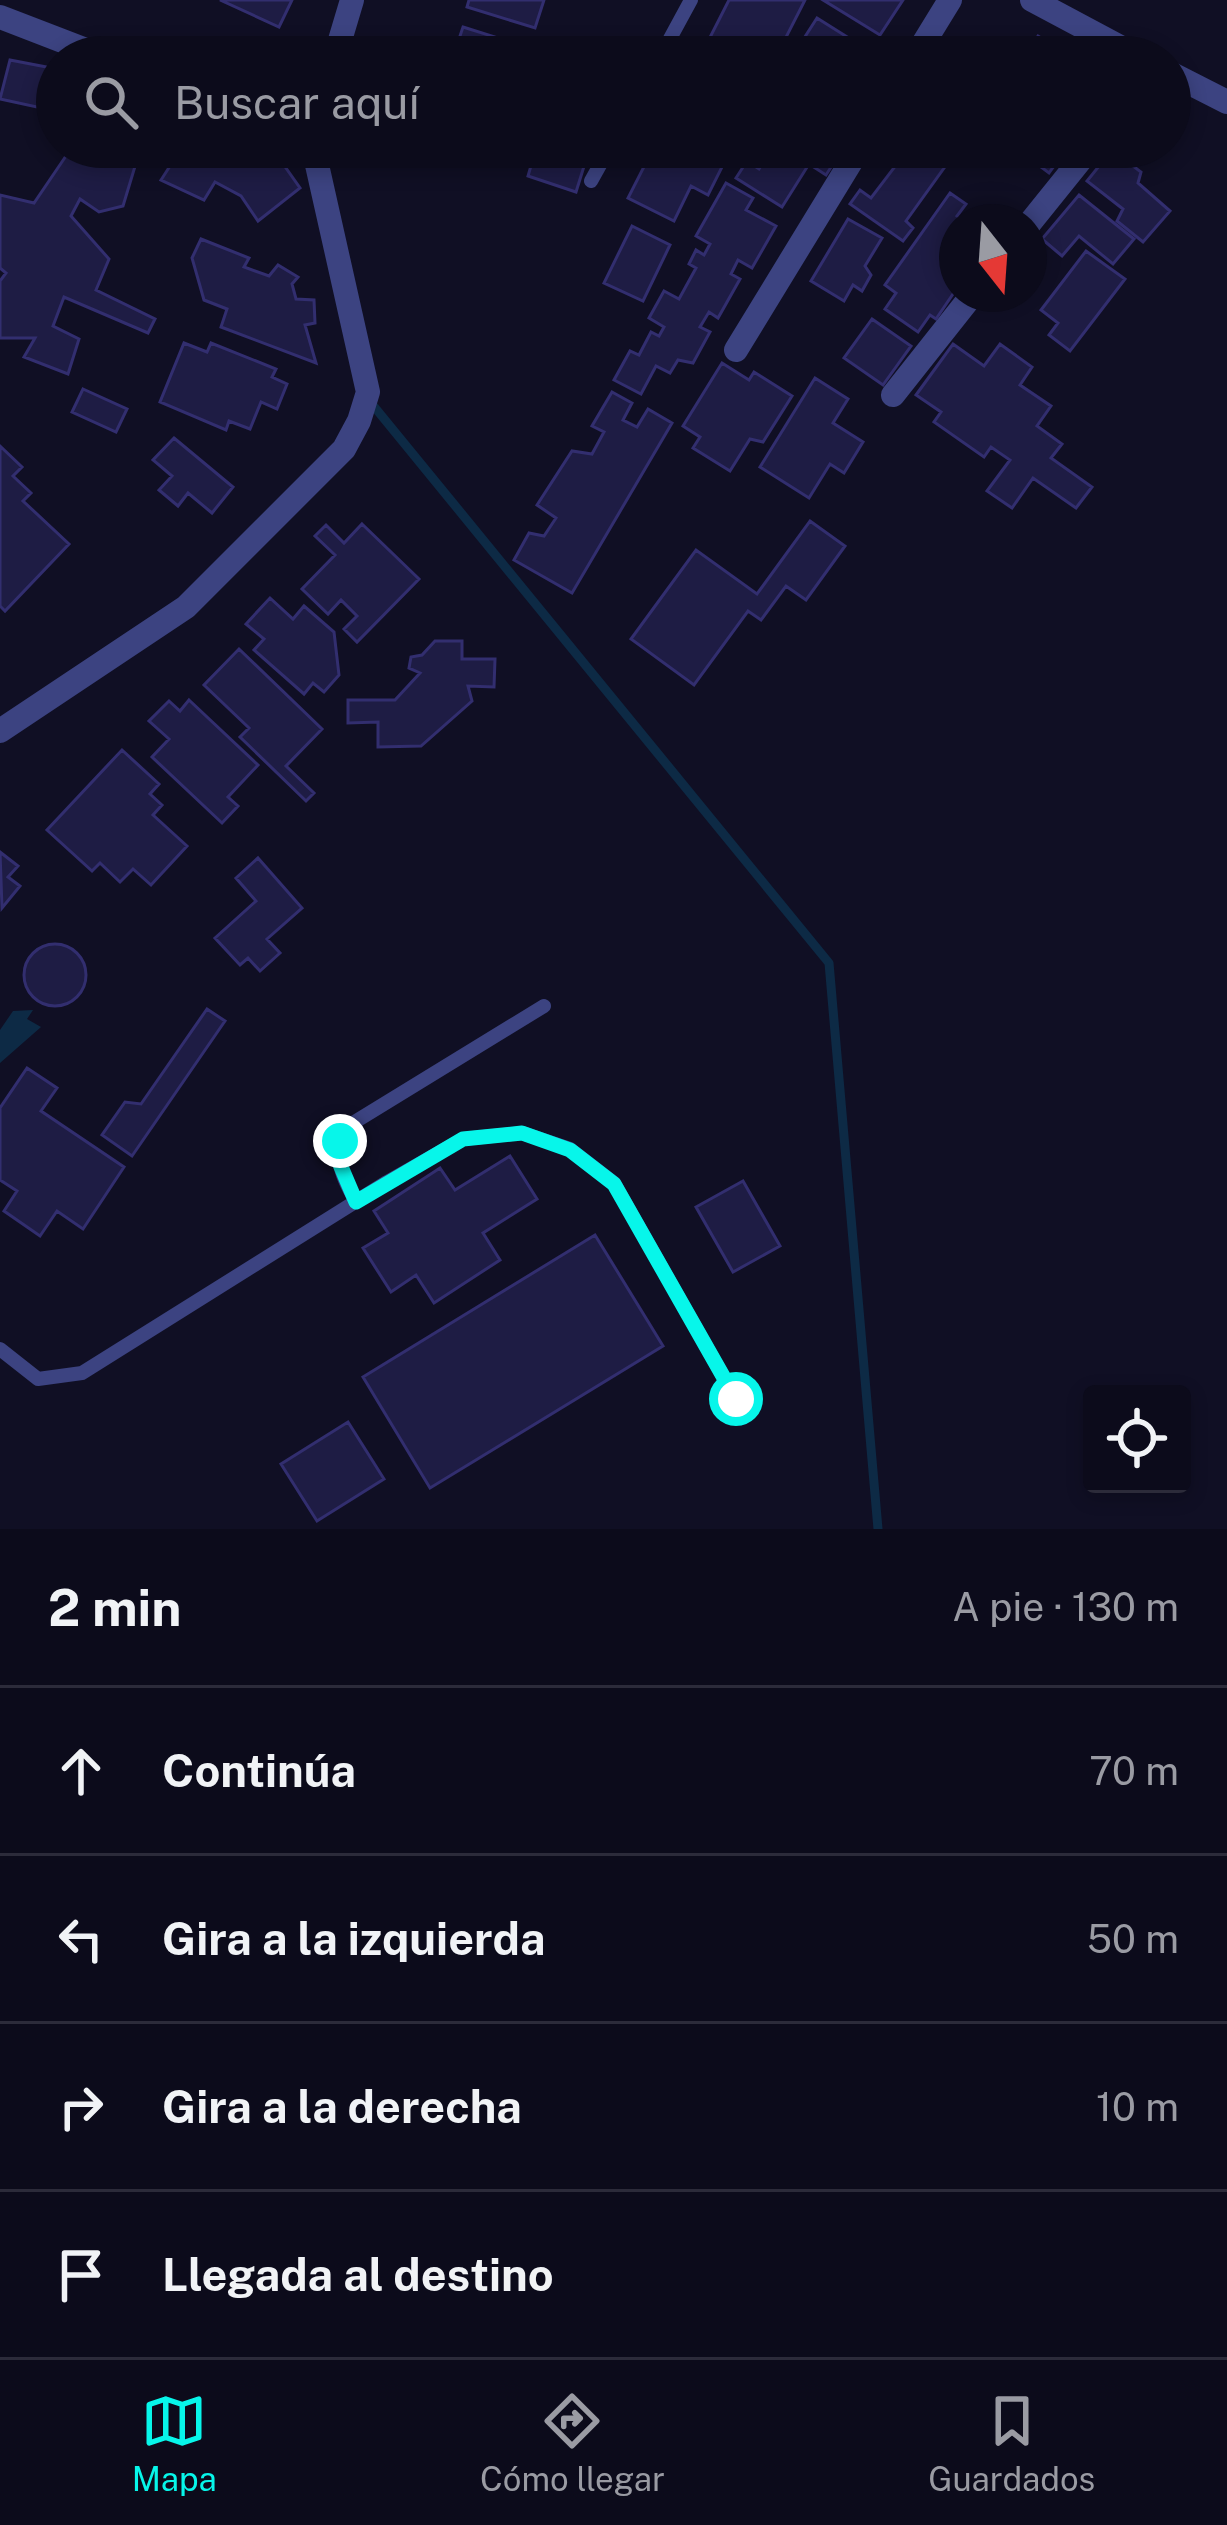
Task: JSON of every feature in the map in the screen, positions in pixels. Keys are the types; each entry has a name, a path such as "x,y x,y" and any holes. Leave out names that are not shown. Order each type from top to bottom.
{"street":[{"path":"341,36 352,0"},
{"path":"928,36 950,0"},
{"path":"1032,0 1100,36"},
{"path":"0,17 49,36"},
{"path":"1191,83 1227,101"},
{"path":"0,731 186,607 344,449 368,392 318,168"},
{"path":"736,350 847,168"},
{"path":"1045,204 1073,168"},
{"path":"893,395 959,312"}],"lane":[{"path":"671,36 691,0"},
{"path":"591,181 598,168"},
{"path":"356,1202 339,1162 340,1141 353,1124 544,1006"},
{"path":"0,1349 38,1379 82,1373 463,1139 522,1133 570,1150 614,1184 736,1399"}],"water":[{"path":"33,1010 27,1019 41,1027 0,1063 0,1030 13,1011"}],"building":[{"path":"220,0 292,0 279,27"},
{"path":"469,0 544,0 535,28 467,7"},
{"path":"729,0 805,0 787,36 711,36"},
{"path":"823,0 903,0 880,35"},
{"path":"817,18 846,36 805,36"},
{"path":"463,27 492,36 460,36"},
{"path":"10,60 36,65 36,107 0,99"},
{"path":"58,168 134,168 123,206 99,212 80,199 71,216 109,259 96,290 155,319 148,333 64,297 53,326 79,339 68,374 24,357 35,338 0,338 0,281 6,273 0,268 0,195 34,203"},
{"path":"169,168 286,168 300,188 258,221 241,196 215,182 204,200 161,180"},
{"path":"530,168 583,168 576,192 528,176"},
{"path":"643,168 722,168 708,195 691,186 674,221 628,198"},
{"path":"742,168 806,168 782,207 736,178"},
{"path":"894,168 944,168 906,221 913,228 903,241 850,204 860,190 871,198"},
{"path":"1097,168 1136,168 1141,172 1138,183 1170,211 1143,242 1117,221 1123,209 1087,181"},
{"path":"726,183 753,198 746,210 776,226 752,268 738,260 731,274 740,279 718,318 709,312 700,327 710,332 693,363 678,360 670,373 656,366 641,394 614,380 630,351 639,355 651,332 659,336 664,327 649,318 664,291 679,299 696,268 689,264 696,250 704,255 710,244 696,236"},
{"path":"950,193 966,204 942,204"},
{"path":"1079,195 1134,239 1113,264 1079,236 1062,256 1047,243 1047,233"},
{"path":"939,209 941,312 936,319 930,315 918,332 885,309 896,293 885,285"},
{"path":"848,219 882,238 865,266 871,275 862,291 853,285 844,301 811,281"},
{"path":"632,226 670,245 643,301 604,283"},
{"path":"201,239 249,258 244,267 269,276 278,265 298,277 292,284 296,299 314,300 315,323 305,325 316,363 221,327 227,309 204,300 192,258"},
{"path":"1086,251 1125,279 1070,351 1049,335 1058,323 1044,312"},
{"path":"872,319 911,346 883,385 844,358"},
{"path":"184,343 207,352 211,343 276,369 272,377 287,384 277,409 261,402 250,429 229,421 226,430 160,402"},
{"path":"953,344 984,366 1000,344 1032,367 1020,385 1051,406 1037,426 1062,444 1051,458 1092,487 1076,508 1033,478 1012,508 987,491 1010,460 991,447 984,457 934,422 941,412 916,395"},
{"path":"722,363 749,380 754,372 792,396 763,442 750,439 730,471 693,448 700,437 683,426"},
{"path":"815,378 848,399 833,423 863,442 844,473 830,464 809,498 760,467"},
{"path":"83,389 127,409 116,432 72,412"},
{"path":"612,392 632,403 623,420 637,427 648,409 672,423 572,593 514,560 529,533 544,536 556,518 537,505 572,451 592,454 604,432 592,426"},
{"path":"174,438 233,487 212,513 188,493 178,506 159,490 172,476 153,460"},
{"path":"0,446 22,467 13,476 31,493 23,501 69,544 5,611 0,606"},
{"path":"810,521 845,546 806,600 786,586 761,620 748,611 694,685 631,639 696,550 757,594"},
{"path":"362,524 419,579 357,642 344,629 357,616 341,600 328,614 302,589 335,555 315,536 326,525 344,543"},
{"path":"270,598 293,619 304,606 334,632 339,675 324,692 313,683 304,694 254,650 264,639 246,624"},
{"path":"435,641 462,641 462,659 495,659 494,687 468,686 472,701 421,746 378,747 378,722 348,723 348,700 395,700 420,673 409,668 411,657 422,655"},
{"path":"239,649 322,729 286,766 314,793 306,801 240,737 249,728 204,685"},
{"path":"189,700 258,765 228,797 238,806 222,823 152,757 169,739 149,721 169,701 180,711"},
{"path":"122,750 159,784 150,794 162,805 153,815 187,846 151,885 133,869 120,882 100,863 92,871 47,830"},
{"path":"0,852 18,866 8,877 20,886 2,908"},
{"path":"258,858 302,908 267,939 280,953 260,971 248,958 240,965 215,938 256,901 236,878"},
{"path":"55,944 77,953 86,975 77,997 55,1006 33,997 24,975 33,953"},
{"path":"207,1009 225,1021 132,1156 102,1135 125,1102 141,1104"},
{"path":"27,1068 57,1088 41,1111 124,1167 83,1229 57,1211 40,1236 4,1211 17,1191 0,1180 0,1108"},
{"path":"510,1156 537,1199 483,1233 500,1260 434,1303 416,1275 391,1292 363,1248 388,1233 374,1211 440,1168 455,1190"},
{"path":"743,1181 780,1246 733,1272 696,1207"},
{"path":"595,1235 663,1346 430,1488 363,1377"},
{"path":"348,1422 384,1479 317,1521 281,1464"}],"waterway":[{"path":"372,404 829,963 878,1529"}],"route":[{"path":"340,1141 339,1162 356,1202 463,1139 522,1133 570,1150 614,1184 736,1399"}]}
